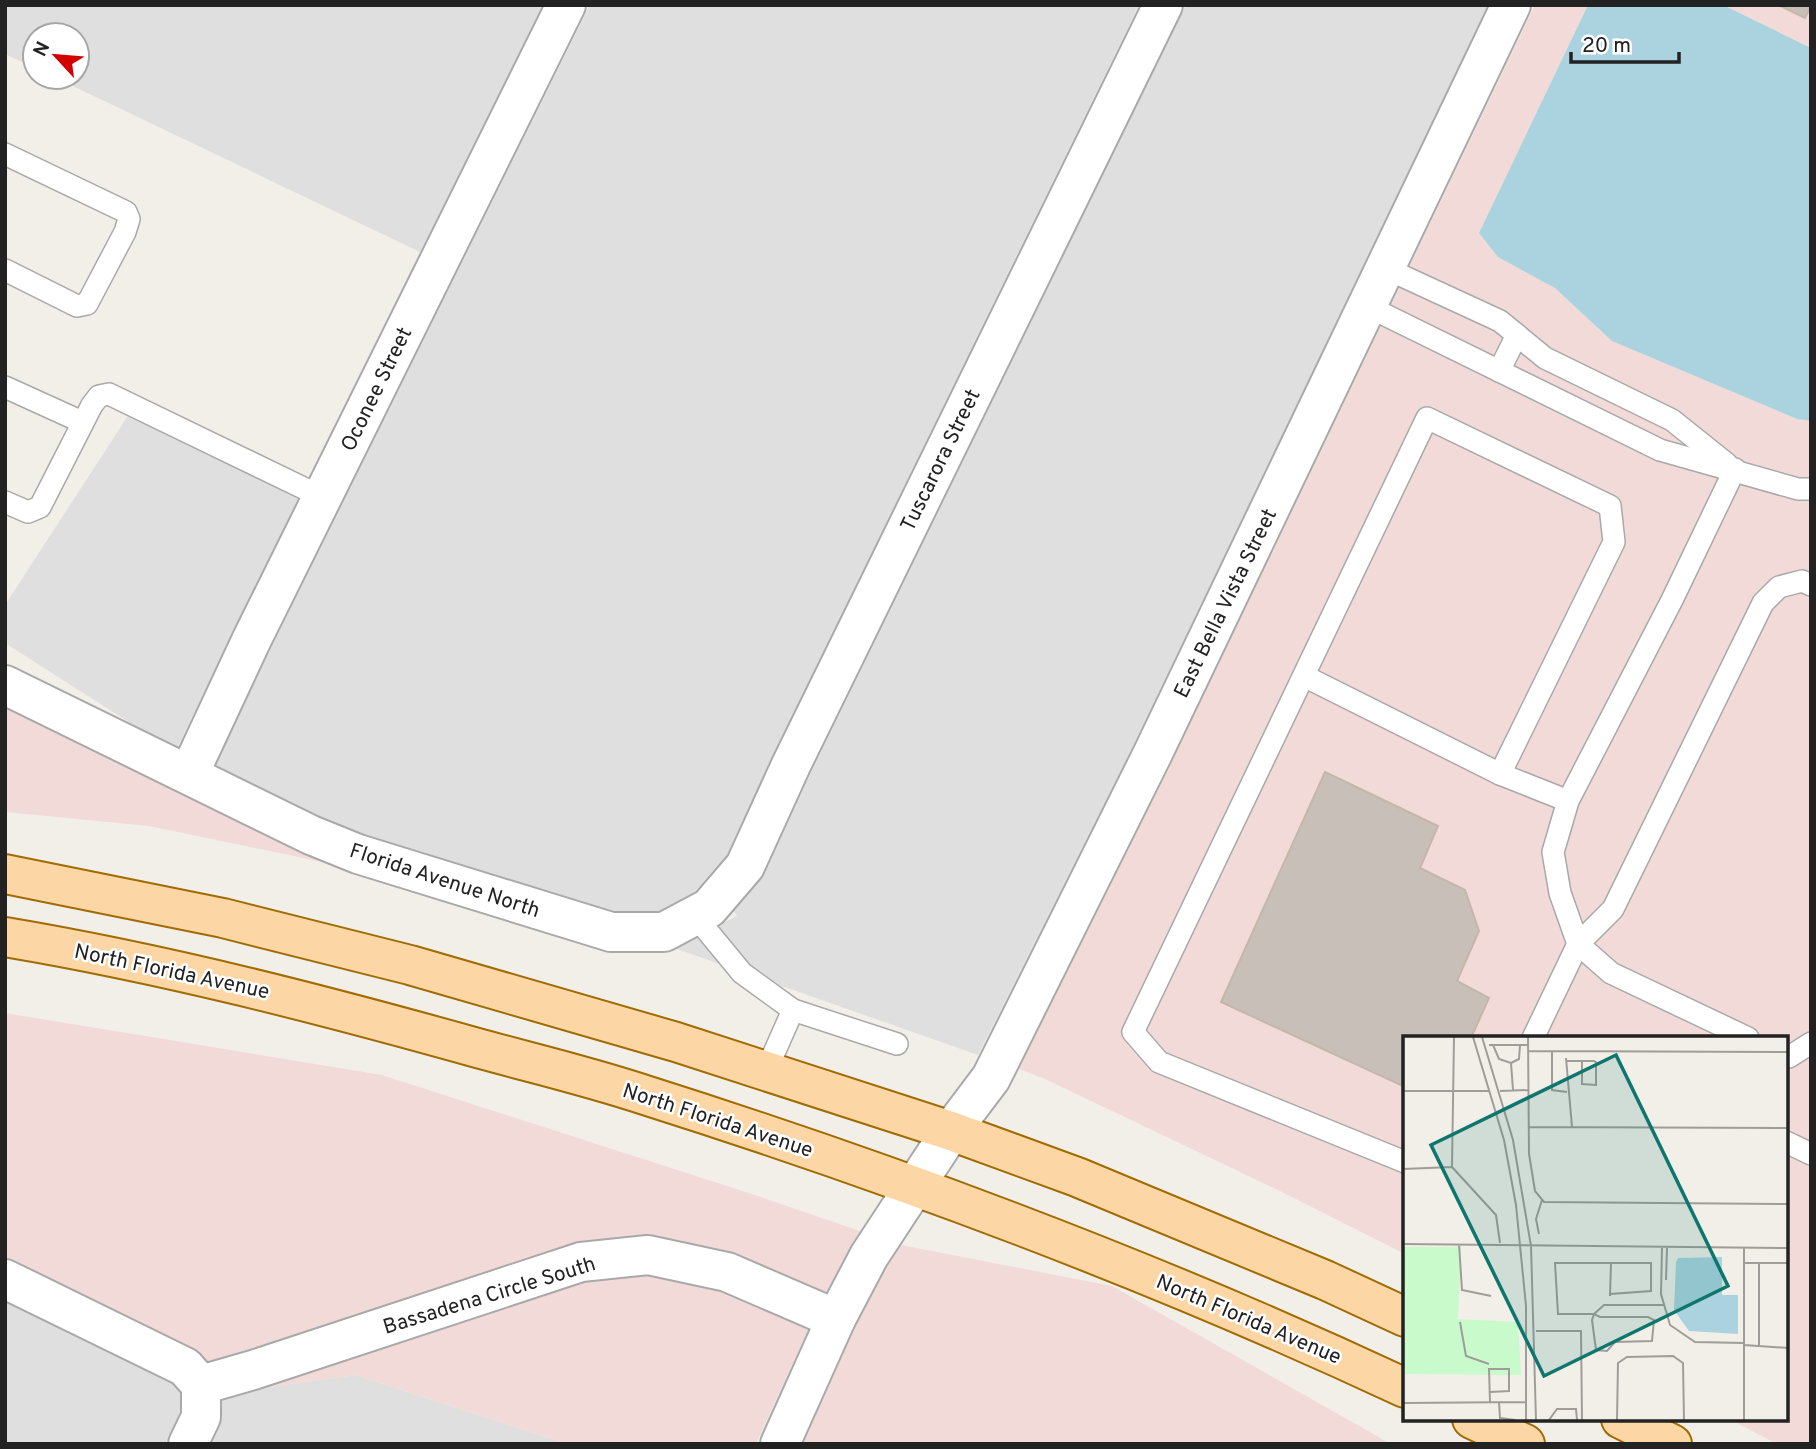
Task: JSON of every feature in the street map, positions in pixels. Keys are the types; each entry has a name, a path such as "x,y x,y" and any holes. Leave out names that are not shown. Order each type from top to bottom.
{"main road":[{"path":"5,874 223,918 410,965 676,1042 951,1131 1077,1177 1325,1280 1403,1316"},
{"name":"North Florida Avenue","path":"5,937 195,974 377,1020 643,1094 914,1186 1052,1237 1314,1346 1403,1387"},
{"path":"1476,1421 1525,1444"},
{"path":"1625,1421 1672,1444"}],"street":[{"name":"Oconee Street","path":"189,774 251,641 566,5"},
{"name":"Tuscarora Street","path":"702,912 745,866 791,765 1163,5"},
{"name":"East Bella Vista Street","path":"780,1444 836,1319 869,1256 951,1131 991,1078 1152,755 1511,5"},
{"path":"5,685 189,774"},
{"name":"Florida Avenue North","path":"189,774 312,835 358,854 611,932 664,932 702,912"},
{"name":"Bassadena Circle South","path":"201,1385 581,1262 608,1259 648,1255 727,1272 836,1319"},
{"path":"5,1279 186,1367 201,1385 201,1417 188,1444"}],"lane":[{"path":"5,154 126,212 130,219 88,304 77,306 5,270"},
{"path":"1385,268 1500,321 1545,358 1672,420 1735,470"},
{"path":"1367,306 1660,450 1798,489 1811,489"},
{"path":"1499,371 1517,335"},
{"path":"5,387 82,422"},
{"path":"5,502 28,512 40,507 92,405 99,396 109,394 322,497"},
{"path":"1403,1162 1159,1062 1133,1032 1427,418 1610,506 1614,542 1500,774"},
{"path":"1735,470 1672,600 1568,801 1553,852 1560,893 1578,944 1611,973 1744,1036"},
{"path":"1534,1036 1578,944 1614,909 1763,603 1779,587 1802,581 1811,585"},
{"path":"1304,676 1500,774 1568,801"},
{"path":"702,912 742,973 793,1010 897,1044"},
{"path":"766,1071 793,1010"},
{"path":"1788,1057 1811,1042"},
{"path":"1788,1143 1811,1154"}],"shaded area":[{"path":"5,5 543,5 420,252 83,91 91,91 91,21 21,21 21,61 5,54"},
{"path":"590,5 1139,5 772,756 727,855 694,892 657,913 612,912 364,836 215,766"},
{"path":"1186,5 1488,5 1133,746 978,1055 677,949 708,931 713,935 723,923 737,916 734,911 764,875 810,775"},
{"path":"1535,5 1588,5 1479,233 1499,257 1555,288 1613,341 1797,419 1811,421 1811,1444 1777,1444 1733,1421 1788,1421 1788,1036 1403,1036 1403,1253 1284,1193 1019,1069 1171,764"},
{"path":"1723,5 1811,5 1811,48"},
{"path":"133,408 303,489 177,748 146,733 5,643 5,605"},
{"path":"5,706 332,864 149,826 5,812"},
{"path":"5,1013 382,1075 860,1231 825,1294 734,1255 651,1236 577,1243 207,1363 194,1350 5,1258"},
{"path":"901,1245 1112,1286 1391,1444 803,1444 855,1328"},
{"path":"649,1274 722,1291 809,1328 756,1444 567,1444 356,1375 262,1388 587,1280"},
{"path":"5,1300 172,1381 180,1390 181,1411 165,1444 5,1444"},
{"path":"356,1375 567,1444 212,1444 220,1426 222,1400 262,1388"}],"water":[{"path":"1588,5 1723,5 1811,48 1811,421 1797,419 1612,341 1555,288 1498,257 1479,233"}],"building":[{"path":"1778,5 1811,5 1811,6 1805,18"},
{"path":"1325,772 1438,826 1420,868 1465,890 1479,931 1457,981 1489,998 1472,1036 1403,1036 1403,1086 1221,1002"}]}
